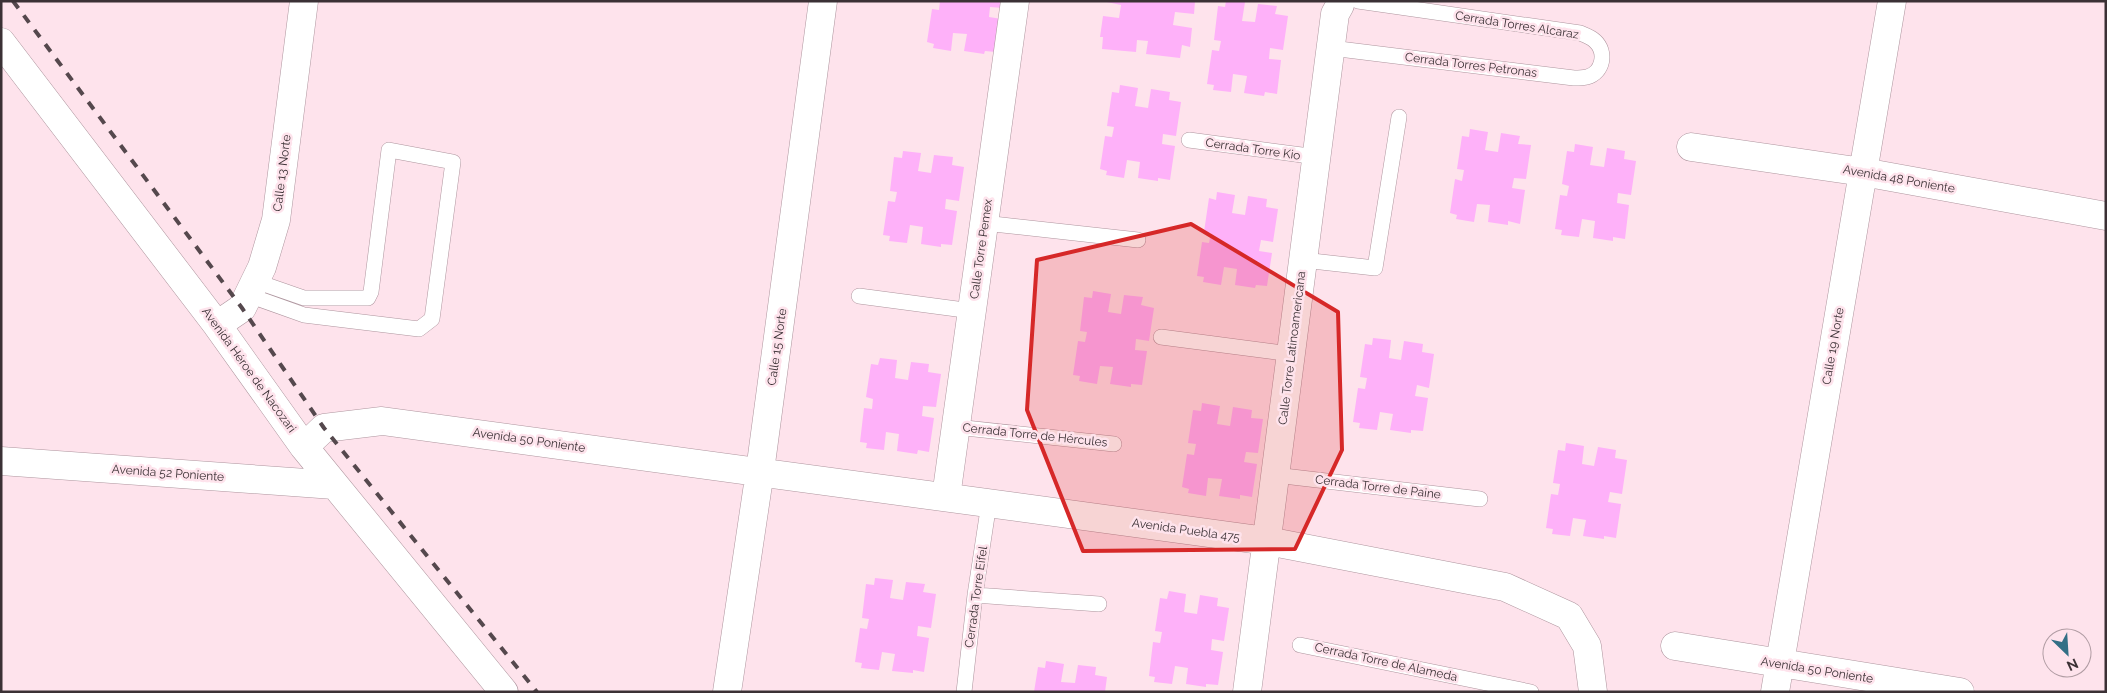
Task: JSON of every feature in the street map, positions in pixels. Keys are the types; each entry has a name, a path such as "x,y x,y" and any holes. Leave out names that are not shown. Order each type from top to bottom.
{"street":[{"name":"Calle 13 Norte","path":"217,325 242,308 262,267 276,220 304,1"},
{"name":"Calle 15 Norte","path":"727,692 760,471 823,1"},
{"name":"Calle Torre Pemex","path":"946,497 1015,1"},
{"name":"Calle 19 Norte","path":"1775,692 1892,1"},
{"name":"Calle Torre Latinoamericana","path":"1247,692 1335,14 1349,2"},
{"name":"Avenida Héroe de Nacozari","path":"2,45 217,325 304,447 504,692"},
{"name":"Avenida 48 Poniente","path":"1690,147 1863,172 2106,216"},
{"name":"Avenida 50 Poniente","path":"304,447 324,428 382,421 760,471"},
{"name":"Avenida 52 Poniente","path":"1,462 334,485"},
{"name":"Avenida Puebla 475","path":"760,471 1267,541 1505,587 1569,616 1587,646 1593,692"},
{"name":"Avenida 50 Poniente","path":"1674,646 1960,692"}],"lane":[{"name":"Cerrada Torres Alcaraz","path":"1349,2 1580,33 1595,41 1602,52 1602,60"},
{"name":"Cerrada Torres Petronas","path":"1331,48 1574,78 1588,77 1598,69 1602,60"},
{"path":"1303,260 1375,268 1399,117"},
{"name":"Cerrada Torre Kio","path":"1189,140 1317,158"},
{"path":"389,150 452,162 432,320 419,329 304,315 252,288 304,298 368,298 371,292 389,150"},
{"path":"984,224 1138,240"},
{"path":"859,296 972,311"},
{"path":"1161,338 1291,354"},
{"name":"Cerrada Torre de Hércules","path":"956,427 1114,444"},
{"name":"Cerrada Torre de Paine","path":"1275,475 1480,499"},
{"name":"Cerrada Torre Eifel","path":"964,692 975,594 989,503"},
{"path":"975,594 1100,604"},
{"name":"Cerrada Torre de Alameda","path":"1300,645 1531,692"}],"highlighted area":[{"path":"1191,224 1338,312 1342,450 1295,549 1083,551 1027,410 1037,260"}],"building":[{"path":"940,1 1004,1 1003,8 990,7 989,17 1002,19 996,52 985,51 984,54 964,51 967,34 953,33 951,51 933,48 934,44 927,42 932,9 939,10"},
{"path":"1102,1 1195,1 1194,14 1175,12 1173,25 1192,28 1190,47 1182,45 1180,58 1146,54 1148,41 1137,40 1136,52 1102,49 1103,37 1100,37 1103,16 1119,18 1121,5"},
{"path":"1226,1 1245,2 1242,21 1255,22 1258,4 1277,6 1275,14 1288,16 1283,50 1270,48 1269,59 1281,60 1277,94 1265,92 1264,96 1244,93 1247,76 1233,74 1231,92 1213,90 1214,85 1207,84 1212,50 1219,51 1221,41 1214,40 1218,6 1225,7"},
{"path":"1120,85 1138,88 1135,106 1148,108 1151,89 1170,92 1169,100 1181,102 1176,136 1163,134 1162,144 1175,146 1170,180 1158,178 1158,181 1138,178 1140,162 1127,160 1124,178 1106,175 1107,171 1100,169 1105,136 1112,137 1114,127 1107,126 1112,92 1119,93"},
{"path":"1470,129 1488,132 1485,150 1498,152 1501,133 1520,136 1518,144 1531,145 1526,179 1514,178 1512,188 1525,190 1520,224 1508,221 1508,225 1488,222 1490,205 1477,204 1474,222 1456,219 1457,215 1450,213 1455,179 1462,181 1464,170 1457,169 1462,136 1469,137"},
{"path":"1575,144 1593,147 1590,165 1604,167 1607,148 1625,151 1624,159 1636,161 1631,195 1618,193 1617,203 1629,205 1625,239 1613,237 1613,241 1593,238 1595,221 1582,219 1579,237 1561,235 1562,230 1555,229 1560,195 1567,196 1569,186 1562,184 1567,151 1574,152"},
{"path":"903,151 921,153 918,171 931,173 934,155 953,157 952,165 964,167 959,201 946,199 945,209 957,211 952,245 941,244 941,247 921,244 923,227 910,225 907,243 889,241 890,236 883,235 888,201 895,202 897,192 890,191 894,157 902,158"},
{"path":"1217,192 1235,195 1232,213 1245,215 1248,196 1267,199 1266,207 1278,209 1273,242 1261,240 1259,251 1272,253 1267,286 1256,285 1255,288 1235,285 1237,269 1224,267 1221,285 1203,282 1204,277 1197,276 1202,242 1209,243 1211,233 1204,232 1209,198 1216,200"},
{"path":"1093,291 1111,294 1108,312 1121,314 1124,295 1143,297 1141,305 1154,308 1149,341 1136,339 1135,350 1147,351 1142,385 1131,384 1131,387 1110,384 1113,367 1100,366 1097,384 1079,381 1080,376 1073,375 1078,341 1085,342 1087,332 1080,331 1084,297 1092,298"},
{"path":"1373,338 1391,340 1389,358 1401,360 1404,341 1423,344 1422,352 1434,354 1429,388 1417,385 1415,396 1428,398 1423,431 1411,430 1411,433 1390,430 1393,414 1380,412 1377,430 1359,428 1360,423 1353,422 1358,388 1365,389 1367,378 1360,377 1365,344 1372,345"},
{"path":"880,358 897,360 895,378 908,380 911,362 929,364 928,372 941,374 936,407 923,406 922,416 934,418 929,452 918,450 917,454 897,451 899,434 886,432 884,450 866,448 867,443 860,442 864,408 872,409 873,399 866,397 871,364 878,365"},
{"path":"1202,403 1220,406 1217,424 1230,426 1233,407 1252,410 1251,418 1263,419 1258,453 1246,452 1244,462 1257,464 1252,497 1240,495 1240,499 1219,496 1222,479 1208,478 1206,496 1188,493 1189,489 1182,487 1187,454 1194,455 1196,444 1188,443 1193,410 1201,411"},
{"path":"1566,443 1584,446 1582,464 1594,466 1598,447 1616,450 1615,458 1627,460 1622,494 1610,492 1608,502 1621,504 1616,538 1604,536 1604,539 1583,536 1586,520 1573,518 1570,536 1552,534 1553,529 1546,528 1551,494 1558,495 1560,484 1553,483 1558,450 1565,451"},
{"path":"875,578 893,580 890,598 903,600 906,582 925,584 923,592 936,594 931,628 918,626 917,636 929,638 924,672 913,670 913,673 892,671 895,654 882,652 879,670 861,668 862,663 855,662 860,628 867,629 869,619 862,618 866,584 874,585"},
{"path":"1169,591 1186,594 1184,612 1197,614 1200,595 1218,598 1217,606 1229,608 1224,641 1212,639 1211,650 1223,652 1218,685 1206,684 1206,687 1186,684 1188,668 1175,666 1172,684 1154,682 1155,677 1149,676 1153,642 1160,643 1162,632 1155,631 1160,598 1167,599"},
{"path":"1046,661 1064,664 1061,682 1075,683 1078,665 1096,667 1095,675 1107,677 1105,692 1034,692 1038,667 1045,668"}],"railway":[{"path":"13,1 242,308 324,428 537,692"}]}
